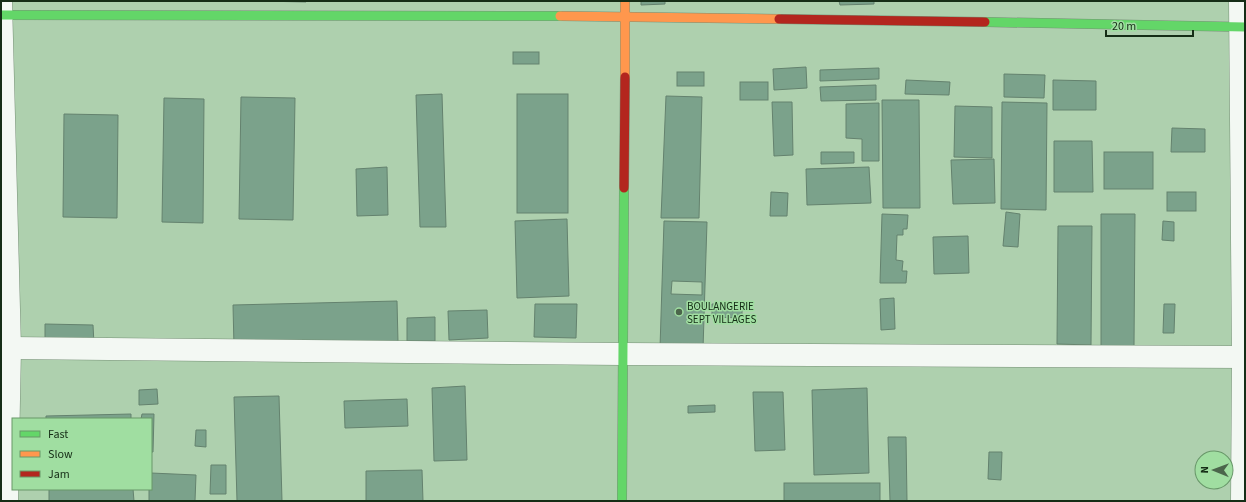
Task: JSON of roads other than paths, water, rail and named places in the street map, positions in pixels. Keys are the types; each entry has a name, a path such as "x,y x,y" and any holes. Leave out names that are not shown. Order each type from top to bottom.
{"street":[{"path":"622,501 624,1"},
{"path":"1240,1 1242,27 1244,357 1242,501"},
{"path":"7,501 10,348 1,10 624,16 1242,27"},
{"path":"10,348 622,354 1244,357"}],"place":[{"name":"BOULANGERIE SEPT VILLAGES","path":"679,312"}]}
